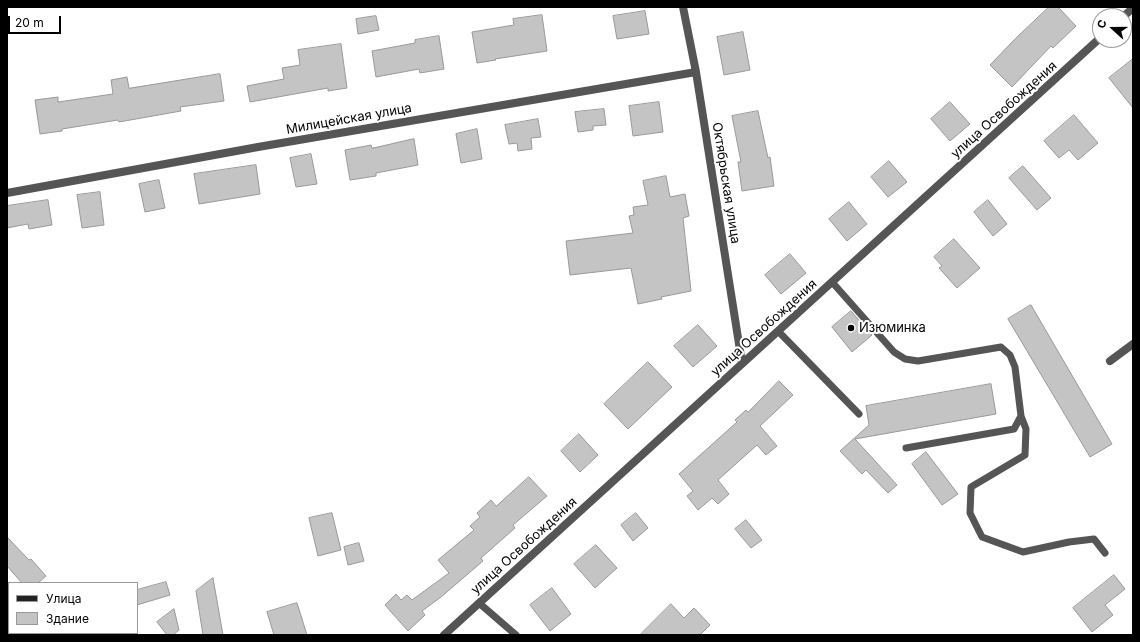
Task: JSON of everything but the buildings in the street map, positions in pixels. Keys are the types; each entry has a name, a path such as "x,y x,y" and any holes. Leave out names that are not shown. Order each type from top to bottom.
{"street":[{"name":"Октябрьская улица","path":"683,7 696,72 742,363"},
{"name":"улица Освобождения","path":"444,635 1092,45"},
{"name":"Милицейская улица","path":"7,193 696,72"},
{"path":"1110,362 1133,344"}],"lane":[{"path":"832,282 894,352 905,359 918,361 1001,347 1010,355 1015,367 1021,416 1026,429 1025,455 971,487 970,512 982,537 1023,552 1069,542 1094,539 1105,553"},
{"path":"778,331 859,414"},
{"path":"906,448 1014,429 1021,416"},
{"path":"479,603 516,635"}],"place":[{"name":"Изюминка","path":"851,328"}]}
